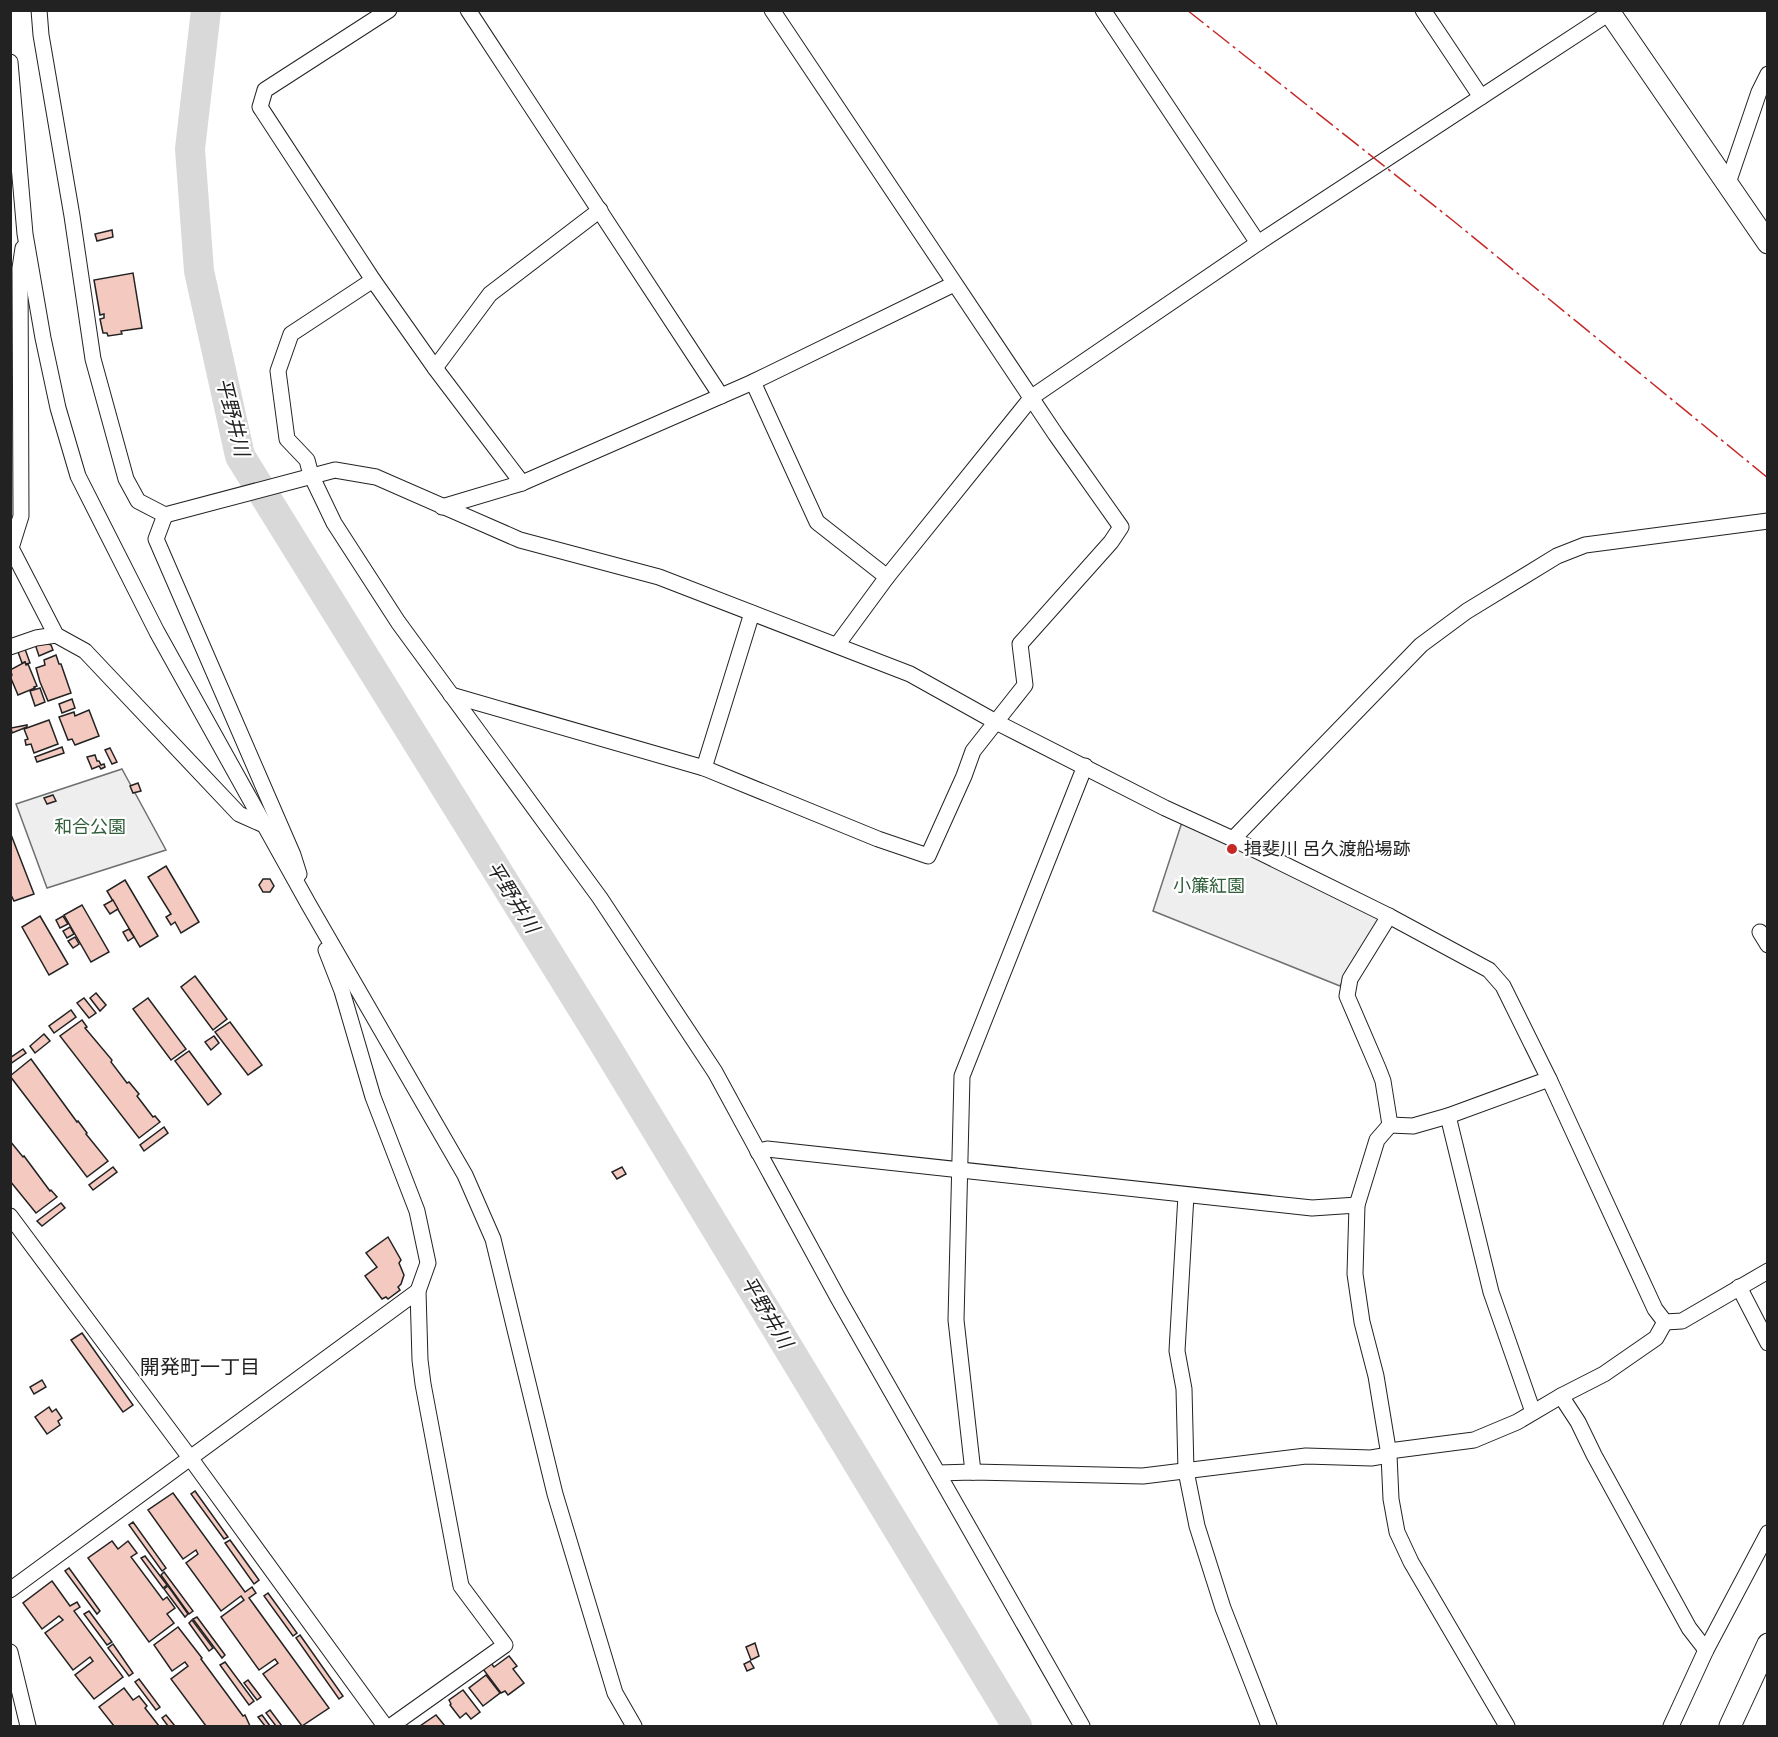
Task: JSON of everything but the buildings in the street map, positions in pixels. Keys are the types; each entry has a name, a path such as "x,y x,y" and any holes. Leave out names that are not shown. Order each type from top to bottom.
{"main road":[{"path":"1611,12 1766,240"},
{"path":"1730,1726 1767,1644"}],"street":[{"path":"39,10 41,35 72,216 93,359 126,479 138,501 165,515 335,470 376,477 520,540 659,577 910,674 996,722 1166,808 1389,916 1489,970 1503,986 1549,1079 1655,1309 1665,1322"},
{"path":"389,10 265,90 260,107 373,280 435,368 522,483"},
{"path":"468,10 721,396"},
{"path":"451,695 704,768 878,839 928,856 964,776 972,751 1025,686 1020,644 1111,542 1120,527 954,284 772,10"},
{"path":"1103,10 1258,243"},
{"path":"1423,10 1481,97"},
{"path":"837,645 886,577 1032,397 1258,243 1611,12"},
{"path":"10,62 25,234 58,408 78,476 157,632 309,905 465,1175 493,1239 555,1494 615,1693 631,1725"},
{"path":"1728,186 1767,74"},
{"path":"435,368 490,294 600,210"},
{"path":"25,234 20,268 21,516 11,547 56,635 85,651 239,814 264,825"},
{"path":"373,280 291,334 278,371 287,439 307,460 303,477 398,622 600,898 715,1072 838,1298 1082,1726"},
{"path":"442,507 522,483 753,382 954,284"},
{"path":"753,382 817,522 886,577"},
{"path":"165,515 156,539 293,855 309,905 342,990 372,1096 417,1211 428,1263 418,1291 423,1384 461,1586 505,1645 391,1726"},
{"path":"1233,839 1421,645 1467,611 1557,556 1585,544 1767,521"},
{"path":"704,768 752,613"},
{"path":"10,647 36,638 56,635"},
{"path":"973,1472 956,1320 962,1076 1085,766"},
{"path":"1389,916 1350,979 1347,996 1383,1081 1390,1125 1377,1140 1357,1205 1355,1274 1362,1322 1376,1376 1389,1453 1391,1499 1397,1532 1411,1562 1507,1726"},
{"path":"1390,1125 1413,1126 1448,1116 1549,1079"},
{"path":"1448,1116 1491,1292 1533,1412"},
{"path":"758,1152 767,1149 1312,1208 1357,1205"},
{"path":"1186,1195 1177,1351 1184,1389 1186,1471 1197,1526 1223,1608 1269,1726"},
{"path":"10,1216 191,1459 385,1726"},
{"path":"1665,1322 1682,1321 1767,1271"},
{"path":"1738,1287 1767,1343"},
{"path":"10,1590 418,1291"},
{"path":"938,1473 1143,1476 1306,1456 1371,1458 1389,1453 1474,1440 1517,1422 1604,1374 1656,1338 1665,1322"},
{"path":"1561,1396 1578,1422 1689,1628 1706,1650"},
{"path":"1671,1726 1706,1650 1767,1533"},
{"path":"10,1652 27,1726"}],"green space":[{"name":"和合公園","path":"122,769 166,850 47,888 16,804"},
{"name":"小簾紅園","path":"1182,822 1381,917 1340,986 1153,911"}],"waterway":[{"name":"平野井川","path":"206,10 190,149 199,271 240,456 602,1040 1017,1726"}],"power":[{"path":"1187,10 1451,219 1768,478"}],"place":[{"name":"揖斐川 呂久渡船場跡","path":"1232,849"}],"district":[{"name":"開発町一丁目","path":"200,1367"}]}
